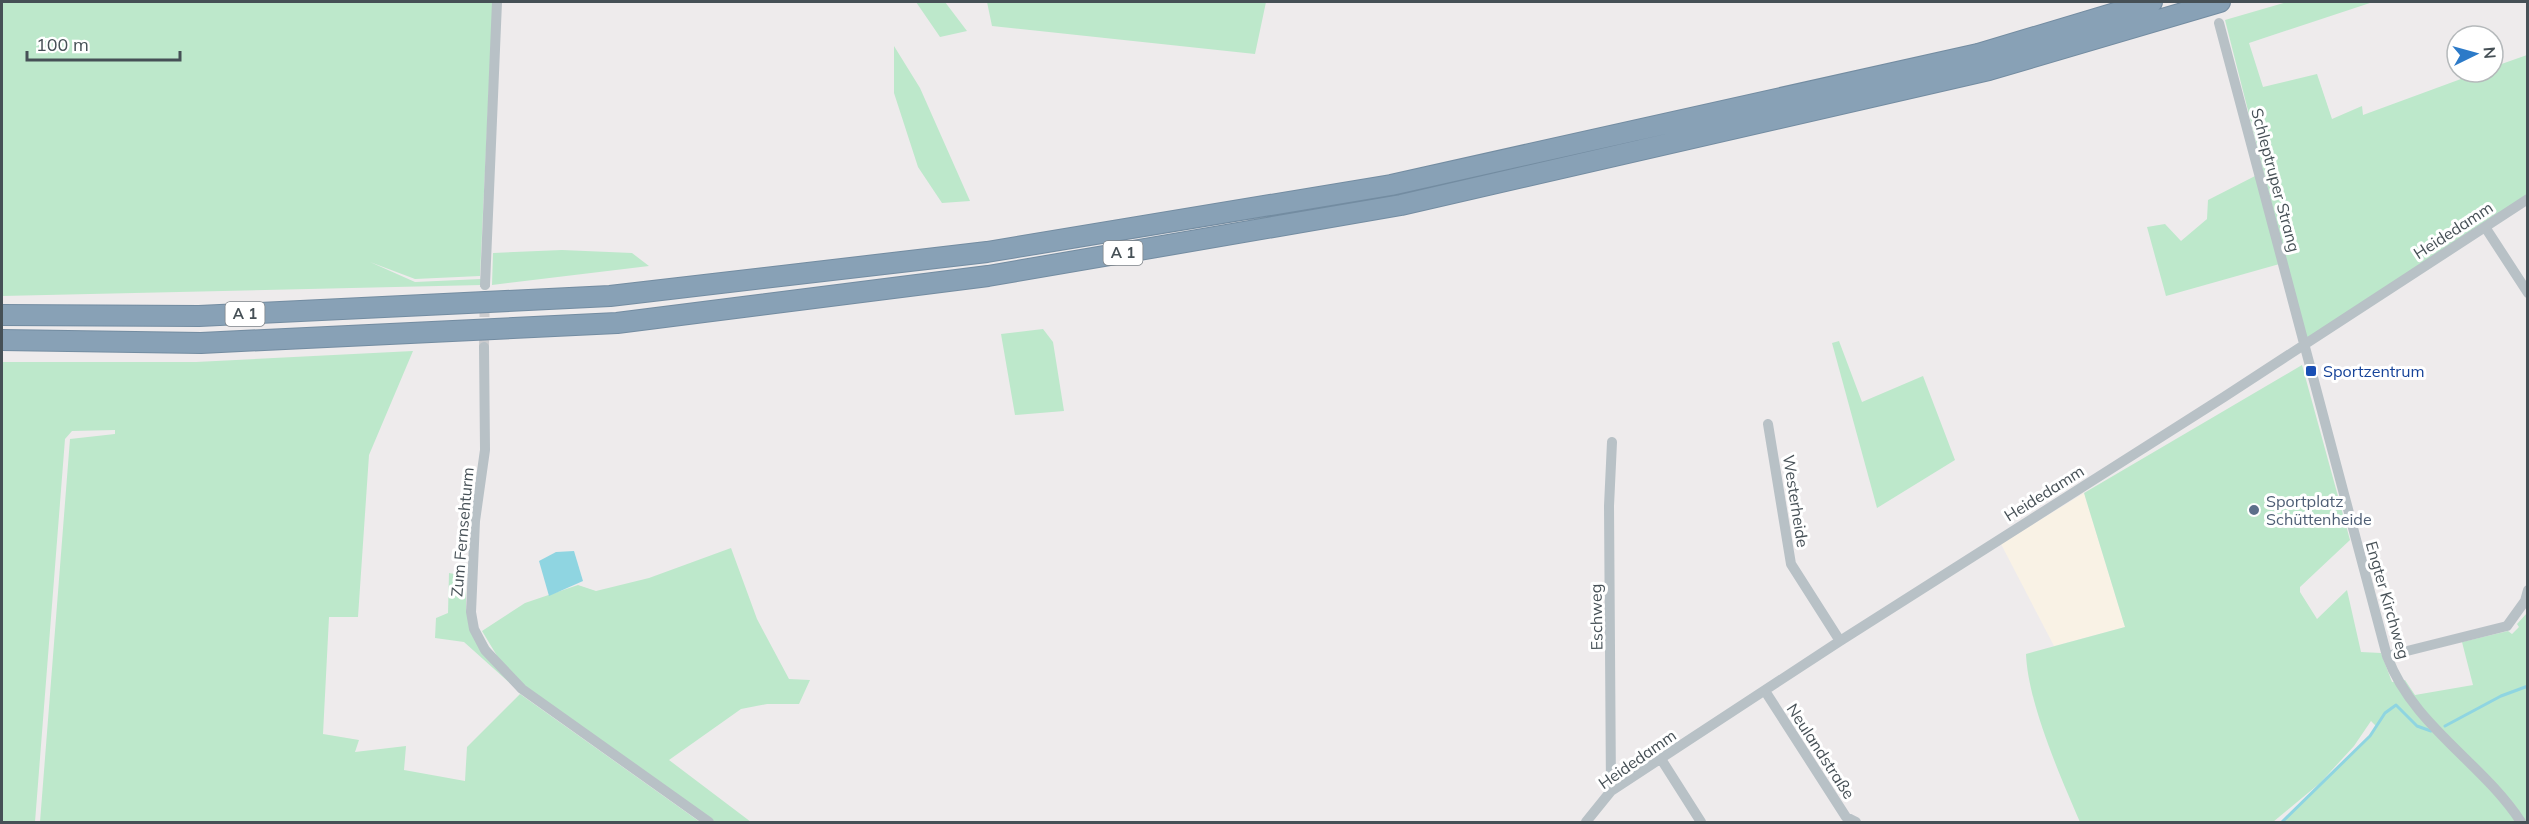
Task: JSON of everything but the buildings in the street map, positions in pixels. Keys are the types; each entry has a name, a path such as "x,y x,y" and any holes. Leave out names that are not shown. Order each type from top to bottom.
{"highway":[{"name":"A 1","path":"2,315 199,316 610,296 987,252 1391,185 1978,54 2152,2"},
{"name":"A 1","path":"2,340 201,343 617,323 988,276 1401,205 1989,70 2220,2"}],"street":[{"path":"484,285 497,2"},
{"name":"Schleptruper Strang","path":"2219,23 2305,345"},
{"name":"Heidedamm","path":"1586,822 1611,791 1840,641 2528,200"},
{"path":"2485,227 2528,293"},
{"name":"Engter Kirchweg","path":"2305,345 2387,657 2396,680 2407,698 2475,767 2521,822"},
{"name":"Zum Fernsehturm","path":"484,347 485,450 471,572 474,629 498,666 522,689 709,822"},
{"name":"Westerheide","path":"1768,424 1791,564 1840,641"},
{"name":"Eschweg","path":"1611,791 1610,506 1612,442"},
{"path":"2387,657 2507,626 2525,600 2528,590"},
{"name":"Neulandstraße","path":"1765,691 1846,817 1856,822"},
{"path":"1661,759 1701,822"}],"shaded area":[{"path":"2084,493 2125,627 2054,646 2001,544"}],"green space":[{"path":"2,2 493,2 480,276 415,279 370,262 415,282 481,279 482,285 2,296"},
{"path":"916,2 945,2 967,31 940,37"},
{"path":"987,2 1266,2 1255,54 992,26"},
{"path":"2287,2 2373,2 2249,43 2263,87 2317,74 2332,119 2362,106 2363,115 2447,84 2505,84 2505,63 2527,55 2527,199 2305,345 2300,315 2225,20"},
{"path":"894,46 920,88 970,201 942,203 918,167 894,93"},
{"path":"2259,174 2283,263 2166,296 2147,227 2165,224 2181,241 2207,219 2208,200"},
{"path":"562,250 632,253 649,266 492,285 493,253"},
{"path":"1043,329 1053,342 1064,411 1015,415 1001,334"},
{"path":"1839,341 1862,402 1923,376 1955,460 1877,508 1832,343"},
{"path":"413,351 369,455 358,617 329,617 323,734 359,740 355,752 406,746 404,770 465,781 467,747 520,694 700,822 40,822 70,439 115,434 115,430 72,431 65,439 35,822 2,822 2,362 196,362"},
{"path":"2302,365 2350,540 2300,587 2300,592 2317,619 2347,590 2361,652 2381,653 2392,682 2405,680 2415,695 2473,685 2462,642 2508,631 2512,634 2527,613 2527,822 2282,822 2370,736 2376,726 2371,721 2354,746 2320,783 2273,822 2080,822 2039,717 2032,694 2026,654 2125,627 2084,493"},
{"path":"731,548 757,619 789,679 810,680 799,704 767,704 741,709 669,760 751,822 715,822 526,687 502,664 482,631 525,603 578,585 596,591 649,578"},
{"path":"449,573 466,576 466,609 513,686 464,642 435,638 436,618 448,613"}],"water":[{"path":"574,551 583,581 549,596 539,561 556,552"}],"waterway":[{"path":"2445,726 2501,696 2528,686"},
{"path":"2282,822 2370,736 2385,713 2396,705 2417,726 2431,731"}],"tunnel":[{"path":"484,347 485,285"}],"place":[{"name":"Sportzentrum","path":"2311,371"},
{"name":"Sportplatz Schüttenheide","path":"2254,510"}]}
